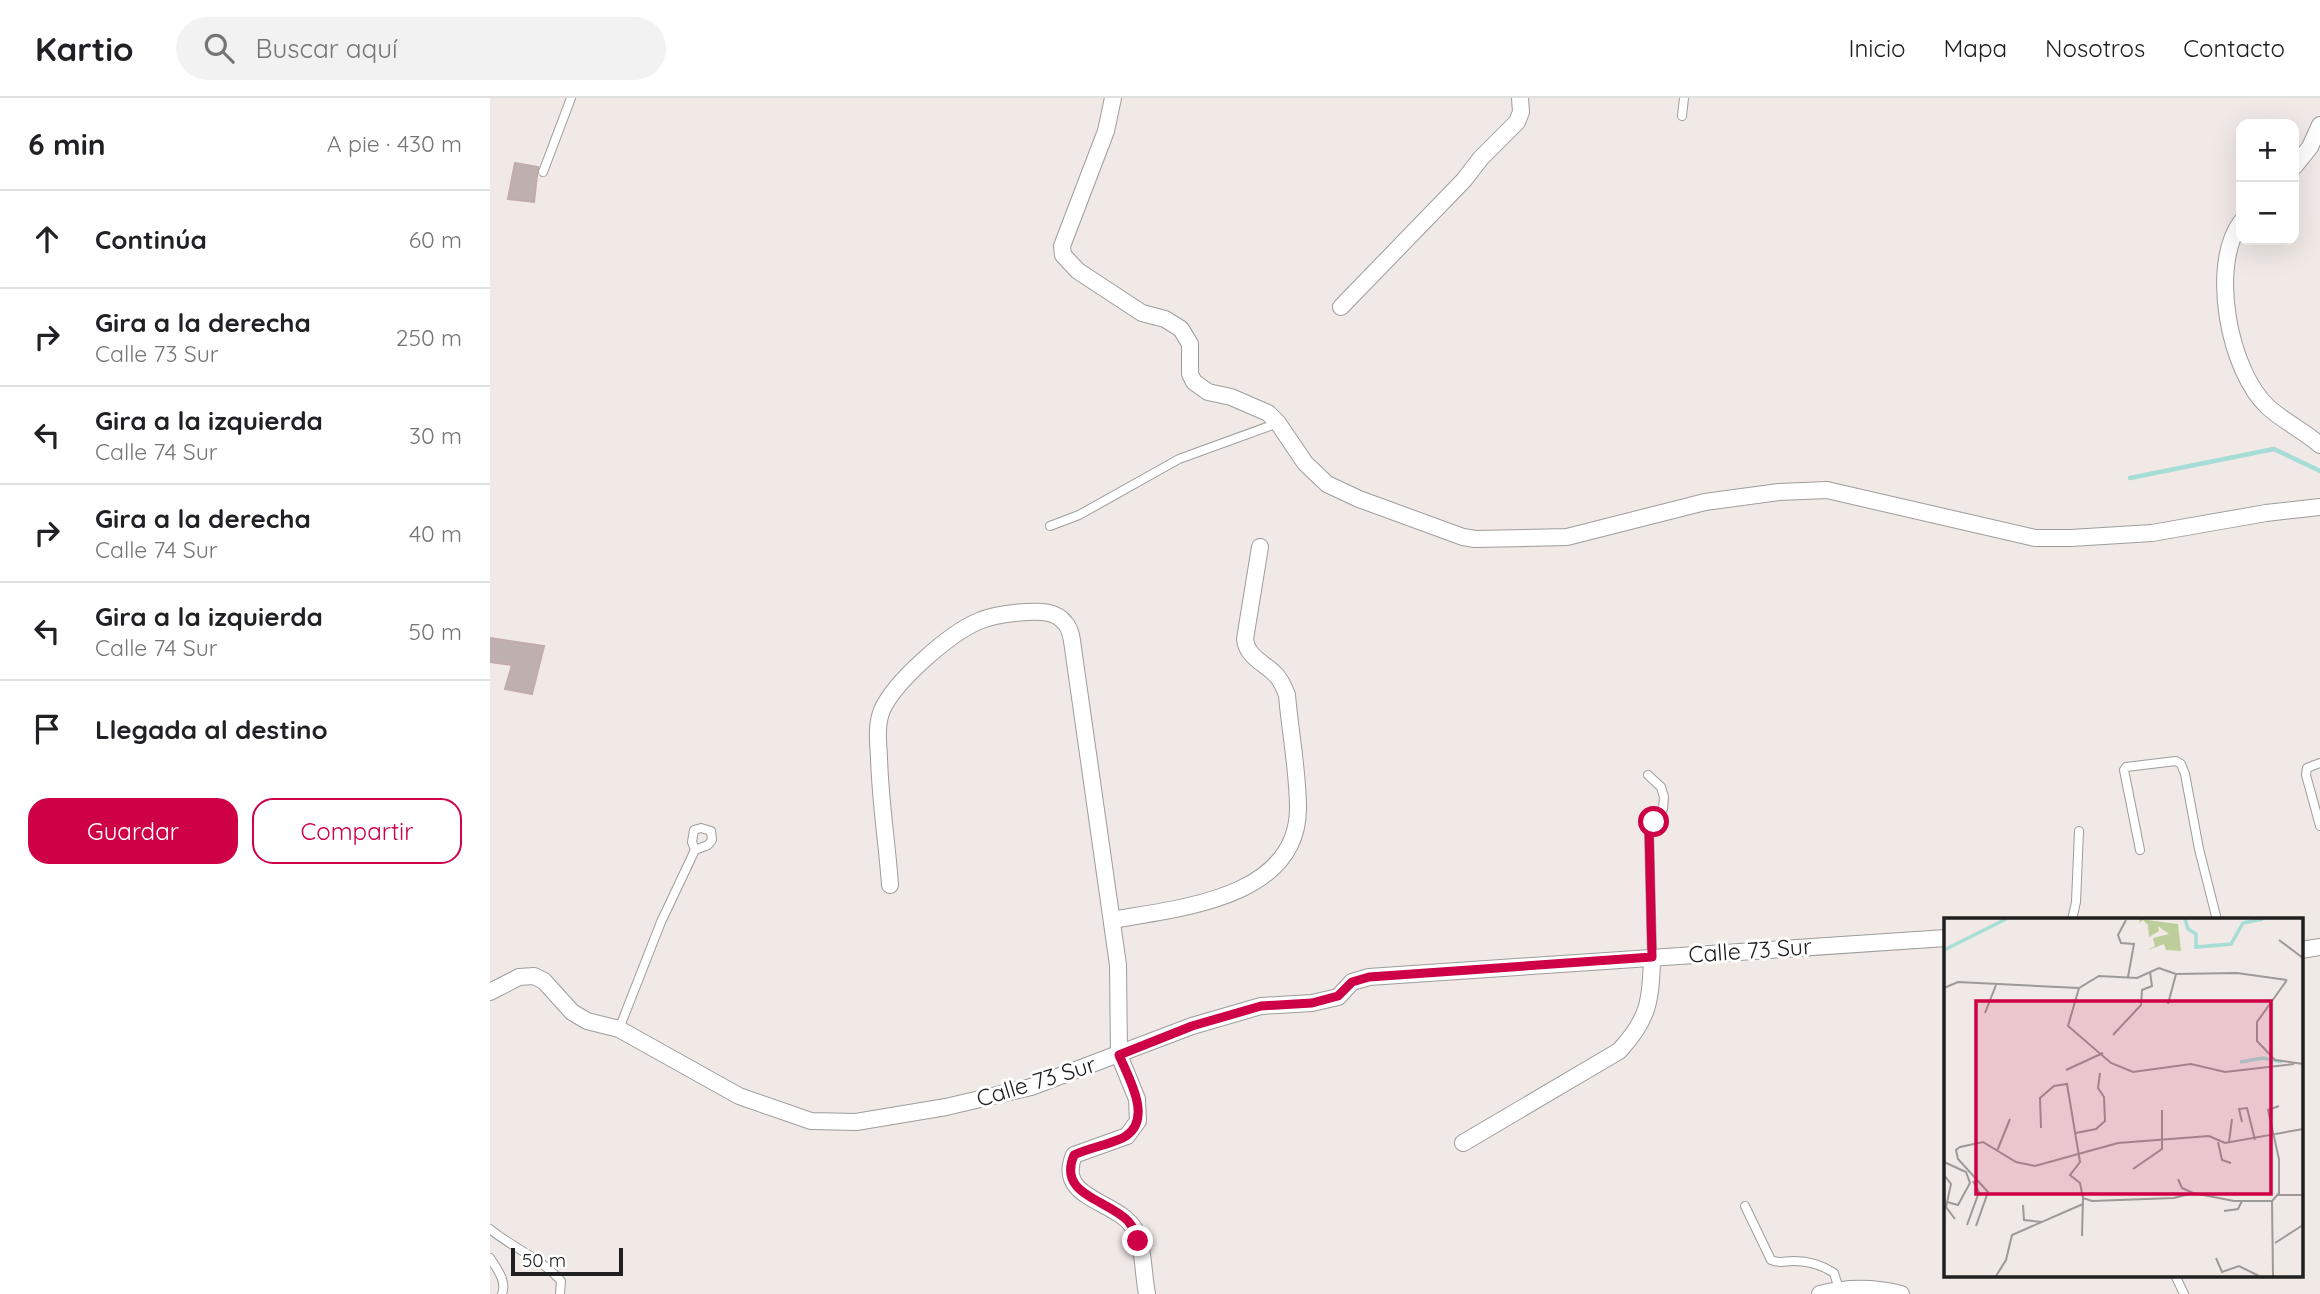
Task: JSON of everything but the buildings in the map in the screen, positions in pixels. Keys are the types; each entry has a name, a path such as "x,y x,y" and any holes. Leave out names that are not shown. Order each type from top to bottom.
{"street":[{"path":"1113,98 1106,131 1062,246 1063,255 1078,271 1142,313 1165,319 1181,329 1190,344 1190,374 1194,382 1208,392 1231,397 1268,413 1306,463 1327,484 1359,499 1463,537 1567,537 1705,502 1780,492 1827,490 2035,538 2152,533 2266,513 2320,507"},
{"path":"1340,307 1517,122 1521,112 1520,98"},
{"path":"2299,161 2310,147 2320,125"},
{"path":"2236,234 2227,257 2227,310 2234,345 2255,391 2268,407 2320,445"},
{"path":"1112,920 1207,902 1237,891 1251,884 1277,862 1290,842 1298,808 1287,695 1276,674 1251,655 1245,639 1260,547"},
{"path":"890,884 880,797 878,731 880,716 887,701 920,664 982,619 1014,613 1047,612 1064,621 1068,626 1073,648 1118,965 1119,1055 1137,1099 1138,1121 1127,1136 1074,1155 1069,1167 1071,1181 1083,1192 1126,1219 1135,1230 1147,1294"},
{"name":"Calle 73 Sur","path":"490,992 519,977 534,976 544,981 572,1012 587,1021 619,1029 738,1096 811,1121 856,1122 946,1107 1031,1087 1192,1026 1261,1006 1312,1003 1338,996 1352,982 1369,977 1944,938"},
{"path":"2302,950 2320,947"},
{"path":"1463,1143 1619,1051 1635,1034 1644,1017 1650,996 1652,957"},
{"path":"1820,1294 1839,1289 1881,1289 1901,1294"}],"lane":[{"path":"543,172 570,98"},
{"path":"1682,116 1684,98"},
{"path":"1050,526 1079,516 1179,459 1278,423"},
{"path":"2140,850 2124,770 2126,767 2176,761 2181,764 2185,774 2199,849 2217,918"},
{"path":"2320,763 2307,768 2306,775 2320,826"},
{"path":"1648,775 1661,787 1664,797 1663,809 1649,829 1652,957"},
{"path":"2073,918 2080,831"},
{"path":"619,1029 660,922 695,850"},
{"path":"1745,1206 1771,1260 1817,1264 1834,1273 1839,1289"},
{"path":"490,1229 550,1269 561,1282 560,1294"},
{"path":"490,1258 502,1277 505,1287 502,1294"},
{"path":"2176,1276 2185,1294"}],"waterway":[{"path":"2130,478 2274,449 2320,471"}],"route":[{"path":"1138,1241 1135,1230 1126,1219 1083,1192 1071,1181 1069,1167 1074,1155 1127,1136 1138,1121 1137,1099 1119,1055 1192,1026 1261,1006 1312,1003 1338,996 1352,982 1369,977 1652,957 1649,829 1654,822"}]}
